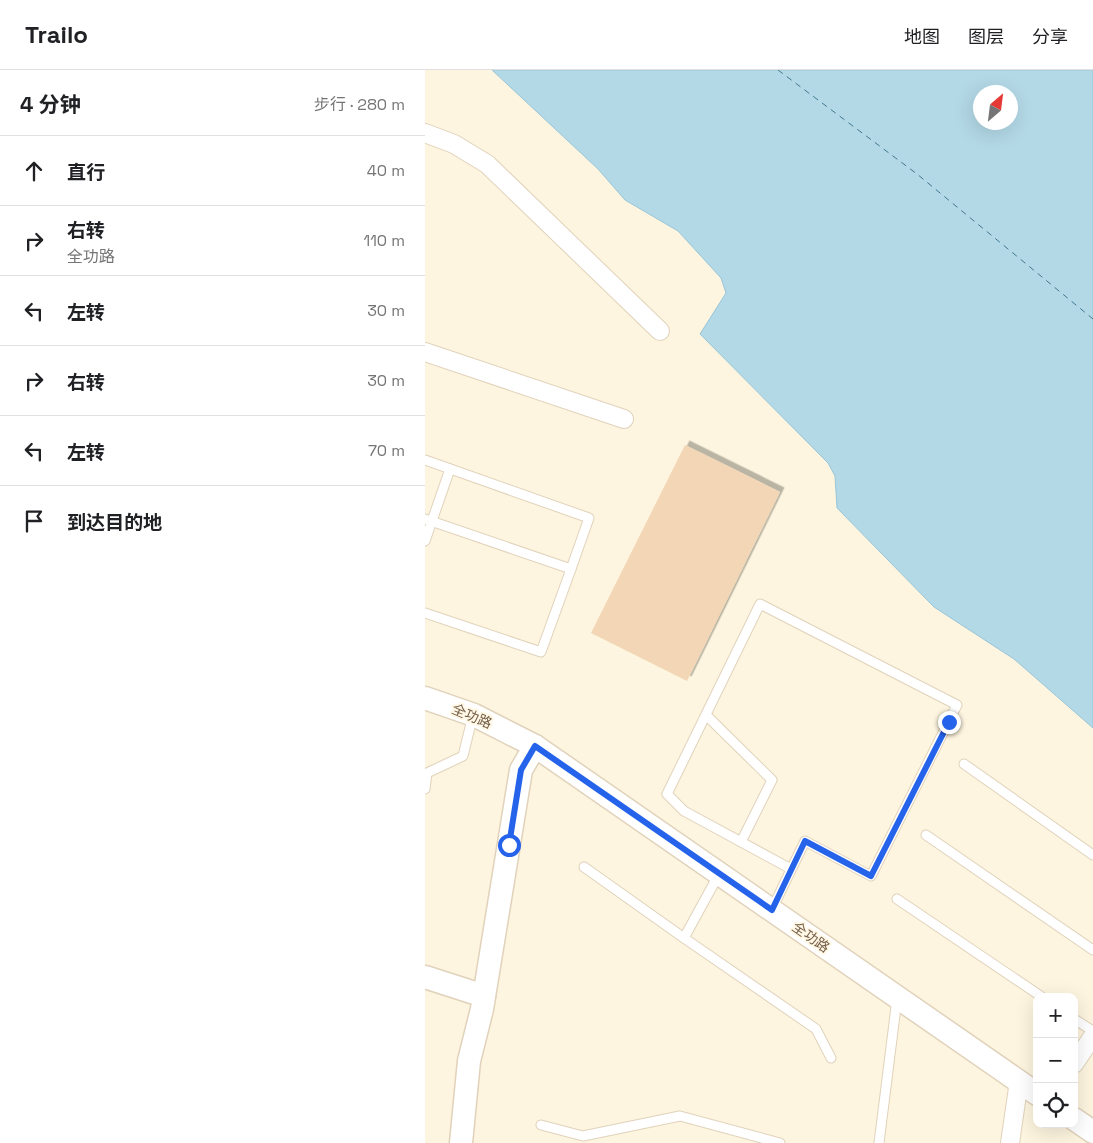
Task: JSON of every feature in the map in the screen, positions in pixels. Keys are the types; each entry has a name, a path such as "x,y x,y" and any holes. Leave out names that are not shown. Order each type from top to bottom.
{"street":[{"path":"425,133 454,144 487,164 660,331"},
{"path":"425,352 624,419"},
{"name":"全功路","path":"425,698 473,715 535,746 1028,1087"},
{"path":"461,1143 469,1061 484,996 521,770 535,746"},
{"path":"425,977 484,996"},
{"path":"1078,1058 1093,1036"},
{"path":"1010,1143 1028,1087"},
{"path":"1078,1122 1093,1132"}],"lane":[{"path":"425,460 589,518 541,652 425,613"},
{"path":"425,541 428,520 450,469"},
{"path":"428,520 571,569"},
{"path":"772,910 805,841 871,876 957,705 760,604 667,794 684,811 791,869"},
{"path":"425,789 426,772 463,756 473,715"},
{"path":"705,715 772,780 741,842"},
{"path":"964,764 1093,855"},
{"path":"926,835 1093,950"},
{"path":"584,867 816,1029 831,1058"},
{"path":"684,938 719,873"},
{"path":"897,899 1036,993"},
{"path":"879,1143 897,997"},
{"path":"1078,1022 1093,1031"},
{"path":"541,1125 583,1136 680,1116 779,1143"}],"water":[{"path":"492,70 1093,70 1093,728 1014,659 934,607 837,508 835,476 828,463 700,334 726,293 721,278 678,231 625,200 598,169"}],"building":[{"path":"685,445 780,492 687,681 591,633"}],"ferry route":[{"path":"778,70 917,174 1093,319"}],"route":[{"path":"509,845 521,770 535,746 772,910 805,841 871,876 949,722"}]}
